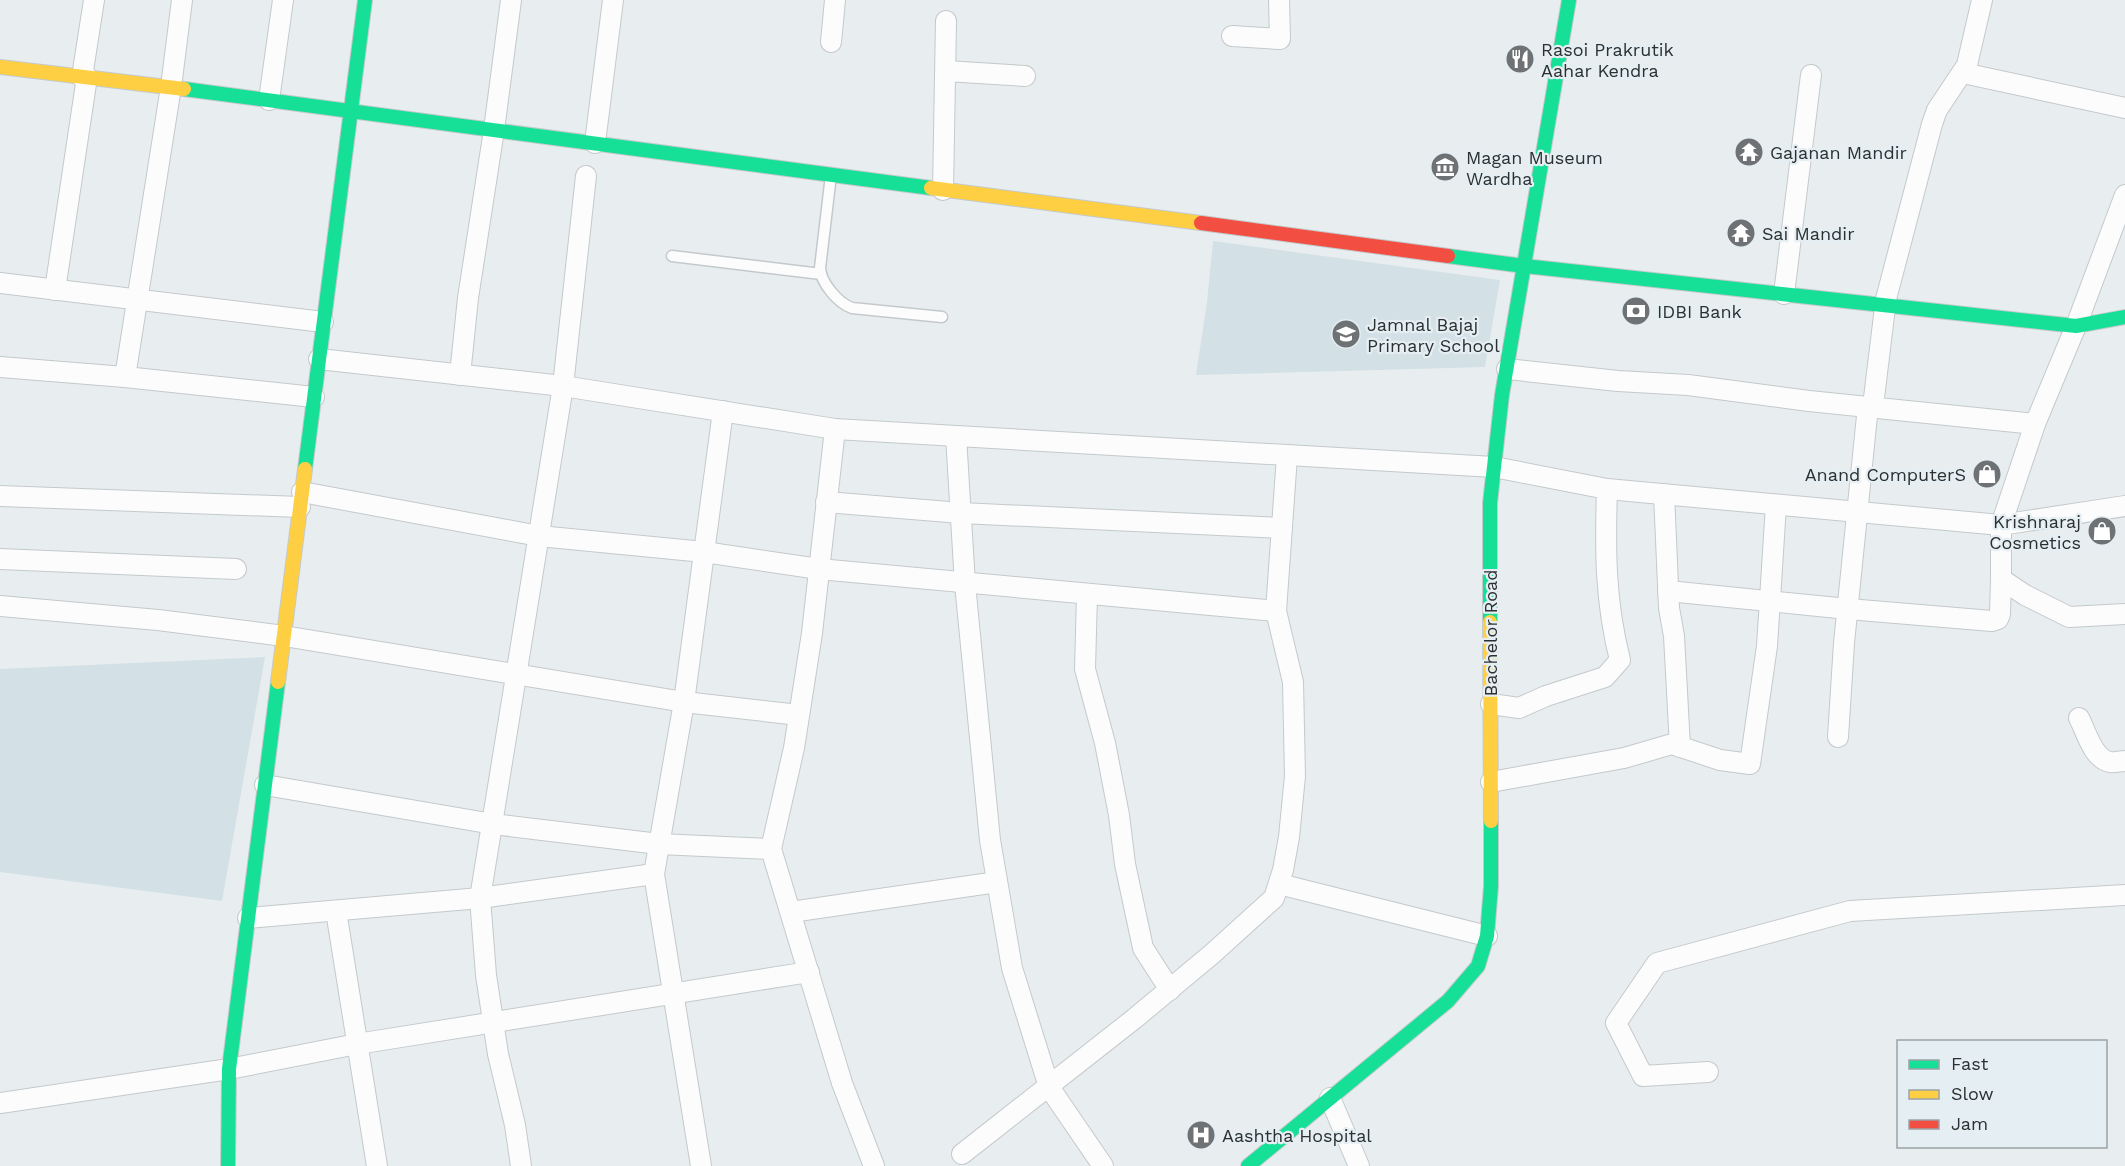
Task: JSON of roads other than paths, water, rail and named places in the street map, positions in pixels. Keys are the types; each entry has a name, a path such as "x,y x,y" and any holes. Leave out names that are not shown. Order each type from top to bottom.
{"street":[{"path":"55,290 94,0"},
{"path":"125,377 171,87 182,0"},
{"path":"269,100 283,0"},
{"path":"228,1166 229,1069 365,0"},
{"path":"460,375 468,297 494,130 511,0"},
{"path":"595,143 613,0"},
{"path":"831,42 835,0"},
{"path":"1232,36 1280,39 1279,0"},
{"name":"Bachelor Road","path":"1248,1166 1448,1001 1478,966 1487,936 1491,886 1490,503 1507,369 1569,0"},
{"path":"1838,737 1856,512 1885,305 1934,116 1963,73 1970,55 1982,0"},
{"path":"943,189 946,21"},
{"path":"0,67 171,87 1524,266 2076,326 2125,316"},
{"path":"946,71 1025,76"},
{"path":"1963,73 2125,108"},
{"path":"1784,294 1811,75"},
{"path":"521,1166 516,1125 498,1054 493,1022 486,975 480,898 563,386 586,176"},
{"path":"1668,591 1848,609 1992,621 1998,619 2000,614 2001,525 2035,424 2076,326 2125,195"},
{"path":"0,283 323,322"},
{"path":"318,358 563,386 835,429 1494,467 1607,489 2001,525 2125,506"},
{"path":"0,368 125,377 314,397"},
{"path":"1507,369 1688,386 2035,424"},
{"path":"701,1166 654,874 684,702 723,411"},
{"path":"835,429 812,633 794,748 771,849 842,1083 874,1166"},
{"path":"956,436 965,584 990,840 1012,968 1049,1087 1103,1166"},
{"path":"962,1154 1170,990 1274,898 1289,837 1294,776 1293,682 1276,611 1287,456"},
{"path":"1491,704 1519,708 1546,696 1605,677 1620,660 1611,624 1607,587 1605,550 1607,489"},
{"path":"1664,494 1668,591 1674,636 1680,747"},
{"path":"0,496 301,500 539,536 704,552 819,569 1276,611"},
{"path":"826,502 961,513 1282,528"},
{"path":"1491,782 1624,758 1672,744 1720,760 1750,764 1767,646 1776,505"},
{"path":"0,559 236,569"},
{"path":"2001,579 2025,595 2069,617 2125,614"},
{"path":"1087,595 1085,669 1105,743 1134,906 1143,948 1170,990"},
{"path":"0,606 158,620 284,636 684,702 799,716"},
{"path":"2079,718 2097,754 2102,759 2110,762 2125,761"},
{"path":"265,785 493,824 659,844 771,849"},
{"path":"248,918 480,898 654,874"},
{"path":"791,912 997,882"},
{"path":"1279,884 1487,936"},
{"path":"1708,1071 1643,1076 1616,1023 1657,963 1850,911 2125,895"},
{"path":"336,910 377,1166"},
{"path":"0,1103 229,1069 357,1044 810,972"},
{"path":"1330,1098 1359,1166"}],"lane":[{"path":"831,175 820,274 822,280 847,306 942,317"},
{"path":"672,256 820,274"}],"place":[{"name":"Rasoi Prakrutik Aahar Kendra","path":"1520,59"},
{"name":"Gajanan Mandir","path":"1749,152"},
{"name":"Magan Museum Wardha","path":"1445,167"},
{"name":"Sai Mandir","path":"1741,233"},
{"name":"IDBI Bank","path":"1636,311"},
{"name":"Jamnal Bajaj Primary School","path":"1346,334"},
{"name":"Anand ComputerS","path":"1987,474"},
{"name":"Krishnaraj Cosmetics","path":"2102,531"},
{"name":"Aashtha Hospital","path":"1201,1135"}]}
